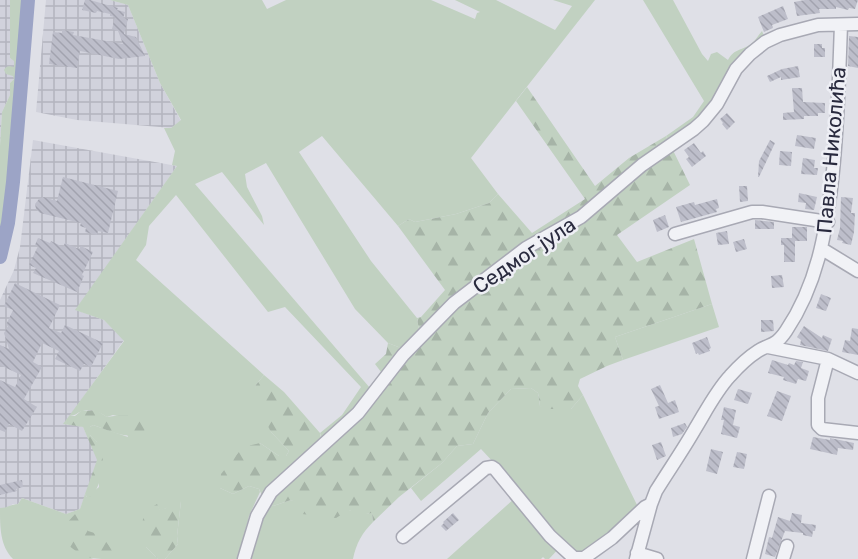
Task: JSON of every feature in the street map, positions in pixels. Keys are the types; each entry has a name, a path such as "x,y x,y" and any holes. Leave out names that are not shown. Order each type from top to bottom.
{"street":[{"name":"Седмог јула","path":"244,559 257,516 271,492 358,414 403,356 454,303 526,248 581,217 642,165 703,122 717,104 736,69 765,42 795,30 818,25 858,24"},
{"name":"Павла Николића","path":"636,556 656,491 720,389 749,357 776,344 793,321 812,279 828,222 837,137 841,25"},
{"path":"675,234 752,212 828,222"},
{"path":"822,249 858,271"},
{"path":"768,348 828,359 858,374"},
{"path":"828,359 818,398 818,425 822,429 858,433"},
{"name":"Павла Николића","path":"403,537 489,467 495,469 550,536 577,559 584,558 612,538 651,504"},
{"path":"753,559 769,496"},
{"path":"783,559 787,546"},
{"path":"636,556 657,559"}],"shaded area":[{"path":"0,0 10,0 10,58 15,61 10,95 2,112 0,146"},
{"path":"46,0 110,0 128,5 160,83 181,121 171,128 77,120 36,112"},
{"path":"33,140 177,166 76,310 104,320 124,340 64,424 83,427 98,460 80,509 66,514 22,498 18,504 0,508 0,300 14,270 20,247"}],"green space":[{"path":"10,0 24,0 10,163 0,233 2,112 10,95 10,83 14,79 4,70 8,66 14,67 14,61 10,58"},
{"path":"110,0 262,0 267,9 286,0 431,0 475,19 477,13 480,12 455,0 496,0 555,30 572,6 553,0 595,0 471,158 498,194 489,203 456,214 415,222 409,219 398,226 322,136 299,152 371,261 417,318 419,330 401,348 388,343 355,309 266,163 245,174 247,187 262,216 264,225 222,172 195,184 370,388 345,418 322,439 320,433 342,415 361,387 285,307 268,312 176,195 149,226 146,245 136,260 264,375 255,386 271,432 289,451 286,456 279,456 260,443 220,488 233,494 249,486 259,489 260,492 249,516 238,559 165,559 178,544 181,501 160,511 157,505 146,547 158,559 113,559 113,551 91,559 13,559 5,548 2,536 0,508 18,504 22,498 66,514 80,509 85,494 87,497 99,487 97,442 90,435 90,427 93,425 128,437 121,417 113,415 107,417 89,410 69,416 124,341 104,320 75,310 177,166 172,165 175,151 164,128 171,128 181,120 160,83 128,5"},
{"path":"643,0 673,0 708,61 711,54 717,52 728,60 736,51 749,46 762,31 765,38 700,120 670,142 666,136 693,117 704,101"},
{"path":"527,87 595,186 629,158 666,136 690,185 617,235 637,262 694,239 712,304 615,337 623,360 580,379 578,386 583,395 571,409 545,409 540,406 538,393 531,388 511,389 488,413 473,444 457,446 442,463 399,497 373,522 372,513 360,515 349,510 336,518 302,514 298,504 291,500 273,506 266,504 259,489 249,486 233,494 220,488 221,474 243,447 260,443 279,456 286,456 289,451 271,432 256,403 255,386 264,375 284,392 320,433 321,438 345,418 381,372 375,364 386,354 388,343 401,348 419,330 417,318 421,317 445,290 398,226 409,219 415,222 456,214 489,203 498,194 532,233 585,199 516,101"},
{"path":"712,304 719,327 623,360 615,337"},
{"path":"531,388 538,393 540,406 571,409 583,395 639,509 617,530 579,555 562,545 549,559 543,557 541,559 447,559 515,498 508,478 481,449 421,501 411,488 442,463 457,446 473,444 488,413 511,389"},
{"path":"96,410 107,417 141,416 148,421 149,426 143,432 130,436 93,425 90,427 90,435 100,448 103,462 96,491 92,497 87,497 85,494 97,460 83,427 63,424 69,416 75,416 81,411"},
{"path":"174,495 181,501 178,544 165,559 158,559 146,547 141,534 143,519 149,509 157,504 160,510 166,508 169,497"},
{"path":"291,500 364,514 372,513 373,522 360,539 353,559 248,559 266,504 273,506"},
{"path":"76,513 82,513 88,531 101,535 113,551 113,559 88,557 67,544 65,525"}],"building":[{"path":"85,0 118,8 117,10 125,12 123,18 128,19 124,34 136,37 145,56 119,59 80,51 77,68 49,64 53,32 62,33 62,30 74,32 73,35 123,44 118,31 112,29 115,17 97,11 96,13 82,10"},
{"path":"858,0 855,9 836,7 836,9 819,9 820,13 797,16 794,2"},
{"path":"783,6 788,19 772,25 773,28 764,32 758,17"},
{"path":"849,36 858,37 858,68 848,66"},
{"path":"814,44 822,44 822,48 825,48 825,57 814,57"},
{"path":"798,66 800,77 781,80 781,77 770,82 767,76 782,69"},
{"path":"792,88 802,88 803,102 825,103 825,113 818,113 818,116 804,116 804,119 783,120 783,113 794,112"},
{"path":"727,113 735,122 727,130 720,119"},
{"path":"797,135 816,138 814,149 795,146"},
{"path":"770,140 775,143 758,177 759,161"},
{"path":"694,143 706,156 692,167 686,159 689,157 684,150"},
{"path":"780,151 792,152 791,166 779,165"},
{"path":"803,158 815,160 814,168 818,168 817,175 801,174"},
{"path":"63,177 118,191 108,233 98,231 97,235 85,232 86,228 80,226 81,223 40,213 36,209 35,204 43,197 57,201"},
{"path":"739,186 747,186 748,201 740,202"},
{"path":"799,193 817,197 814,210 805,209 806,203 798,202"},
{"path":"841,197 853,198 851,213 855,213 851,245 837,240 840,228"},
{"path":"717,199 719,208 716,209 717,212 681,222 676,207"},
{"path":"665,215 669,227 657,232 653,220"},
{"path":"755,220 774,222 774,229 755,229"},
{"path":"792,227 807,227 807,241 795,241 795,262 784,262 784,245 781,245 781,238 792,238"},
{"path":"727,231 729,244 718,245 716,233"},
{"path":"38,238 63,247 65,243 79,249 81,246 93,252 77,292 33,273 36,268 29,265 38,246 35,245"},
{"path":"744,239 747,249 736,252 733,242"},
{"path":"782,275 784,287 772,288 771,276"},
{"path":"15,283 60,305 49,328 61,333 65,325 103,343 91,367 84,364 80,371 55,359 59,351 42,343 33,362 42,367 24,399 37,407 22,431 9,424 5,432 0,430 0,380 15,387 21,375 0,365 0,345 9,349 4,333 13,310 4,306"},
{"path":"821,294 831,298 826,311 816,308"},
{"path":"761,320 773,320 774,331 761,332"},
{"path":"804,326 822,338 823,335 832,339 828,351 800,345 801,340 797,337"},
{"path":"852,328 858,329 858,355 842,352 845,340 850,341"},
{"path":"707,337 710,351 696,354 692,343"},
{"path":"772,360 788,365 789,363 794,365 796,361 803,362 801,368 809,371 806,381 798,379 796,384 783,380 784,377 768,373"},
{"path":"660,385 668,403 675,400 679,412 659,419 655,407 659,406 651,389"},
{"path":"738,389 752,393 748,404 734,400"},
{"path":"777,391 791,396 782,421 767,416"},
{"path":"724,407 736,410 733,425 740,427 737,438 721,434"},
{"path":"685,423 687,427 682,434 673,437 671,428"},
{"path":"813,437 854,443 853,450 838,448 837,455 810,449"},
{"path":"661,442 666,456 657,460 652,445"},
{"path":"711,449 723,452 717,474 706,471"},
{"path":"737,452 747,454 744,469 733,467"},
{"path":"22,480 23,487 16,489 17,491 0,495 0,485"},
{"path":"453,513 459,520 446,531 441,526"},
{"path":"792,513 802,515 801,523 816,525 812,537 803,535 803,533 785,531 775,557 765,554 769,537 772,538 778,517 790,521"}],"waterway":[{"path":"0,257 8,223 13,182 28,0"}]}
